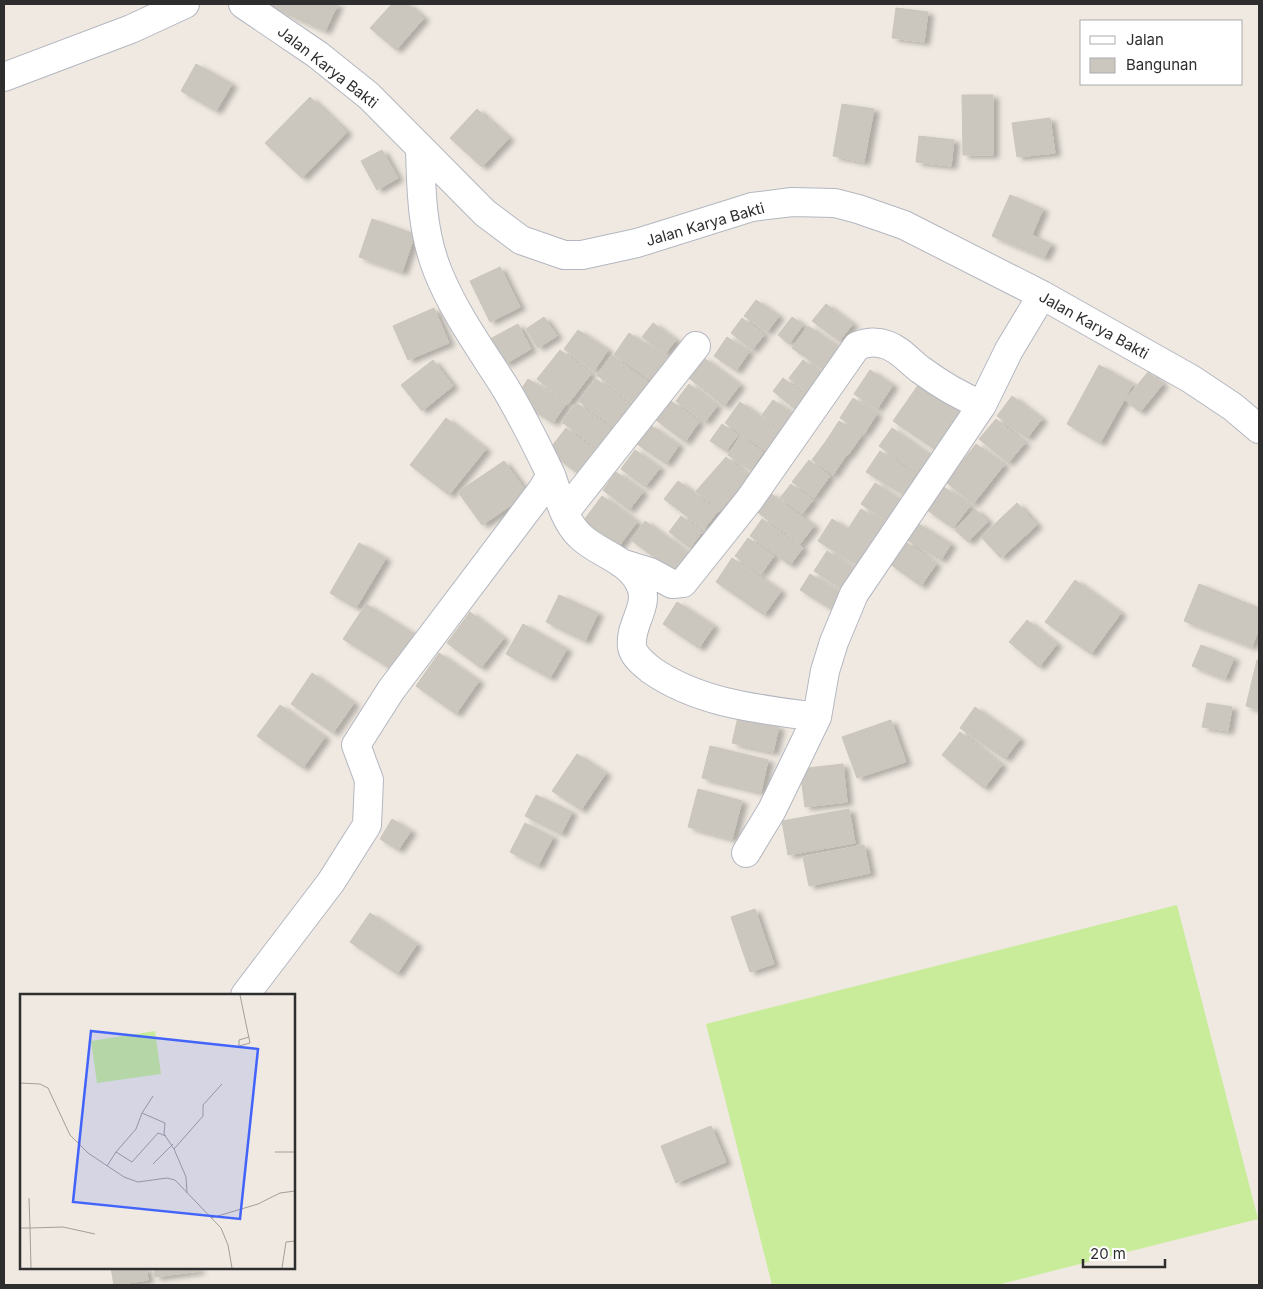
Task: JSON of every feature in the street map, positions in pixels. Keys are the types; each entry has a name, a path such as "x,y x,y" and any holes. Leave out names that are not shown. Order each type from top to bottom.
{"street":[{"path":"4,77 131,29 185,4"},
{"name":"Jalan Karya Bakti","path":"244,4 318,55 369,96 485,213 521,240 564,255 582,255 637,243 752,207 792,202 834,203 858,209 904,225 1042,295 1191,379 1233,406 1259,429"},
{"path":"420,148 421,187 427,235 438,273 474,341 503,384 527,426 551,474 565,512 574,529 585,541 621,563 638,580 644,594 642,608 633,632 632,649 641,662 666,680 701,695 736,705 817,718"},
{"path":"746,853 772,810 817,718 825,671 834,642 854,594 982,405 1009,350 1042,295"},
{"path":"621,563 650,572 672,584 683,582 750,499 857,346 868,341 887,345 902,353 920,369 960,396 982,405"},
{"path":"565,512 696,346"},
{"path":"246,994 331,882 368,825 369,780 356,745 391,690 542,490 551,474"}],"green space":[{"path":"1177,905 1258,1219 997,1285 772,1285 706,1024"}],"building":[{"path":"273,4 338,4 325,31 271,7"},
{"path":"392,4 408,4 424,18 396,50 370,28"},
{"path":"896,8 928,12 924,42 892,38"},
{"path":"196,64 232,84 216,111 181,91"},
{"path":"962,95 993,95 993,155 963,155"},
{"path":"310,97 347,132 302,178 265,143"},
{"path":"842,104 874,109 864,162 833,156"},
{"path":"477,109 509,138 482,167 450,138"},
{"path":"1050,118 1055,153 1017,157 1012,123"},
{"path":"919,136 954,140 951,166 916,162"},
{"path":"382,150 398,178 377,190 361,161"},
{"path":"1010,195 1043,209 1032,235 1051,244 1044,258 992,236"},
{"path":"372,219 415,234 402,272 359,257"},
{"path":"500,267 520,307 490,322 470,281"},
{"path":"756,300 779,316 767,332 744,316"},
{"path":"826,304 853,324 839,341 812,321"},
{"path":"434,308 449,343 408,360 393,326"},
{"path":"544,317 557,336 538,348 526,329"},
{"path":"792,317 803,325 789,344 778,335"},
{"path":"742,318 764,335 752,350 731,333"},
{"path":"653,323 676,340 665,354 642,337"},
{"path":"518,324 531,349 505,364 490,339"},
{"path":"808,326 843,350 827,372 792,348"},
{"path":"578,330 608,350 594,371 564,349"},
{"path":"629,333 669,361 654,382 614,355"},
{"path":"727,337 749,352 736,371 714,356"},
{"path":"560,350 591,374 568,404 537,379"},
{"path":"612,355 648,382 633,403 597,375"},
{"path":"704,358 740,385 724,406 689,378"},
{"path":"433,360 453,386 422,411 401,385"},
{"path":"803,360 824,376 809,394 789,378"},
{"path":"1099,365 1133,384 1100,443 1067,424"},
{"path":"870,370 893,385 877,409 854,394"},
{"path":"1148,372 1163,384 1140,412 1125,400"},
{"path":"783,378 807,397 796,410 773,391"},
{"path":"528,379 566,404 553,423 515,399"},
{"path":"596,379 630,405 613,427 579,401"},
{"path":"921,381 968,415 940,453 893,421"},
{"path":"689,384 717,406 705,422 676,401"},
{"path":"1012,396 1042,419 1027,438 997,416"},
{"path":"853,398 877,414 864,434 840,418"},
{"path":"773,400 793,414 781,429 762,415"},
{"path":"671,401 699,422 685,442 656,420"},
{"path":"740,402 784,433 769,453 725,423"},
{"path":"576,403 612,429 597,449 562,422"},
{"path":"446,418 486,449 449,495 410,465"},
{"path":"996,419 1025,443 1008,463 979,439"},
{"path":"839,421 862,435 848,455 826,441"},
{"path":"722,424 738,435 726,451 710,441"},
{"path":"650,425 679,445 666,464 637,444"},
{"path":"566,428 598,452 580,475 548,451"},
{"path":"892,428 933,457 920,475 879,446"},
{"path":"740,436 763,452 751,470 728,455"},
{"path":"826,441 847,454 833,475 812,460"},
{"path":"976,444 1004,465 973,504 946,482"},
{"path":"635,450 660,468 645,487 621,469"},
{"path":"880,451 917,475 904,495 866,472"},
{"path":"726,457 749,476 720,511 696,491"},
{"path":"809,460 830,476 814,498 792,482"},
{"path":"504,461 528,494 482,525 458,492"},
{"path":"616,472 643,492 629,510 603,490"},
{"path":"678,481 718,511 704,529 664,499"},
{"path":"875,483 905,503 891,524 861,504"},
{"path":"791,484 813,500 802,514 780,498"},
{"path":"944,487 970,506 953,528 927,510"},
{"path":"770,493 814,526 800,544 756,511"},
{"path":"602,496 637,522 616,550 581,524"},
{"path":"1017,503 1037,525 1001,558 981,537"},
{"path":"861,509 888,526 862,568 818,541 832,519 848,529"},
{"path":"975,509 988,521 968,542 955,530"},
{"path":"681,516 702,532 690,548 669,532"},
{"path":"762,519 803,548 790,565 750,536"},
{"path":"645,521 695,558 681,577 631,540"},
{"path":"917,523 951,544 941,560 907,540"},
{"path":"748,538 774,556 761,574 735,556"},
{"path":"906,542 936,564 921,586 890,564"},
{"path":"359,543 386,558 356,608 330,593"},
{"path":"827,551 856,570 844,590 814,571"},
{"path":"732,558 781,591 764,615 716,582"},
{"path":"810,574 841,593 831,609 800,590"},
{"path":"1075,580 1121,613 1091,654 1045,622"},
{"path":"1199,584 1259,608 1259,628 1252,647 1184,621"},
{"path":"559,595 598,613 585,641 546,622"},
{"path":"677,602 714,626 699,648 663,624"},
{"path":"366,604 414,634 391,669 343,639"},
{"path":"470,612 504,638 481,668 447,643"},
{"path":"1027,620 1057,644 1039,667 1009,642"},
{"path":"523,624 567,649 550,678 506,654"},
{"path":"1201,645 1234,658 1225,679 1192,666"},
{"path":"439,653 479,681 456,714 416,686"},
{"path":"1257,660 1259,660 1259,710 1246,706"},
{"path":"312,673 354,703 333,733 291,704"},
{"path":"1207,703 1232,707 1228,731 1202,727"},
{"path":"280,705 325,737 303,768 257,736"},
{"path":"975,707 1020,739 1005,759 960,728"},
{"path":"738,717 779,727 773,752 732,743"},
{"path":"891,720 906,762 857,778 842,737"},
{"path":"960,732 1002,765 984,788 942,755"},
{"path":"710,746 768,760 761,792 702,778"},
{"path":"577,754 606,773 581,810 552,791"},
{"path":"843,764 847,802 805,807 800,769"},
{"path":"698,789 742,801 732,839 688,827"},
{"path":"536,795 572,812 561,834 525,816"},
{"path":"849,809 855,843 788,855 782,821"},
{"path":"392,819 411,831 398,850 380,839"},
{"path":"525,823 553,837 538,866 510,852"},
{"path":"864,845 870,873 809,886 803,857"},
{"path":"755,909 766,941 742,949 731,917"},
{"path":"370,913 417,944 397,974 350,942"},
{"path":"766,941 774,964 750,972 742,949"},
{"path":"711,1126 726,1162 676,1183 661,1146"},
{"path":"111,1269 146,1269 148,1280 114,1285"},
{"path":"154,1269 199,1269 199,1271 155,1277"}]}
